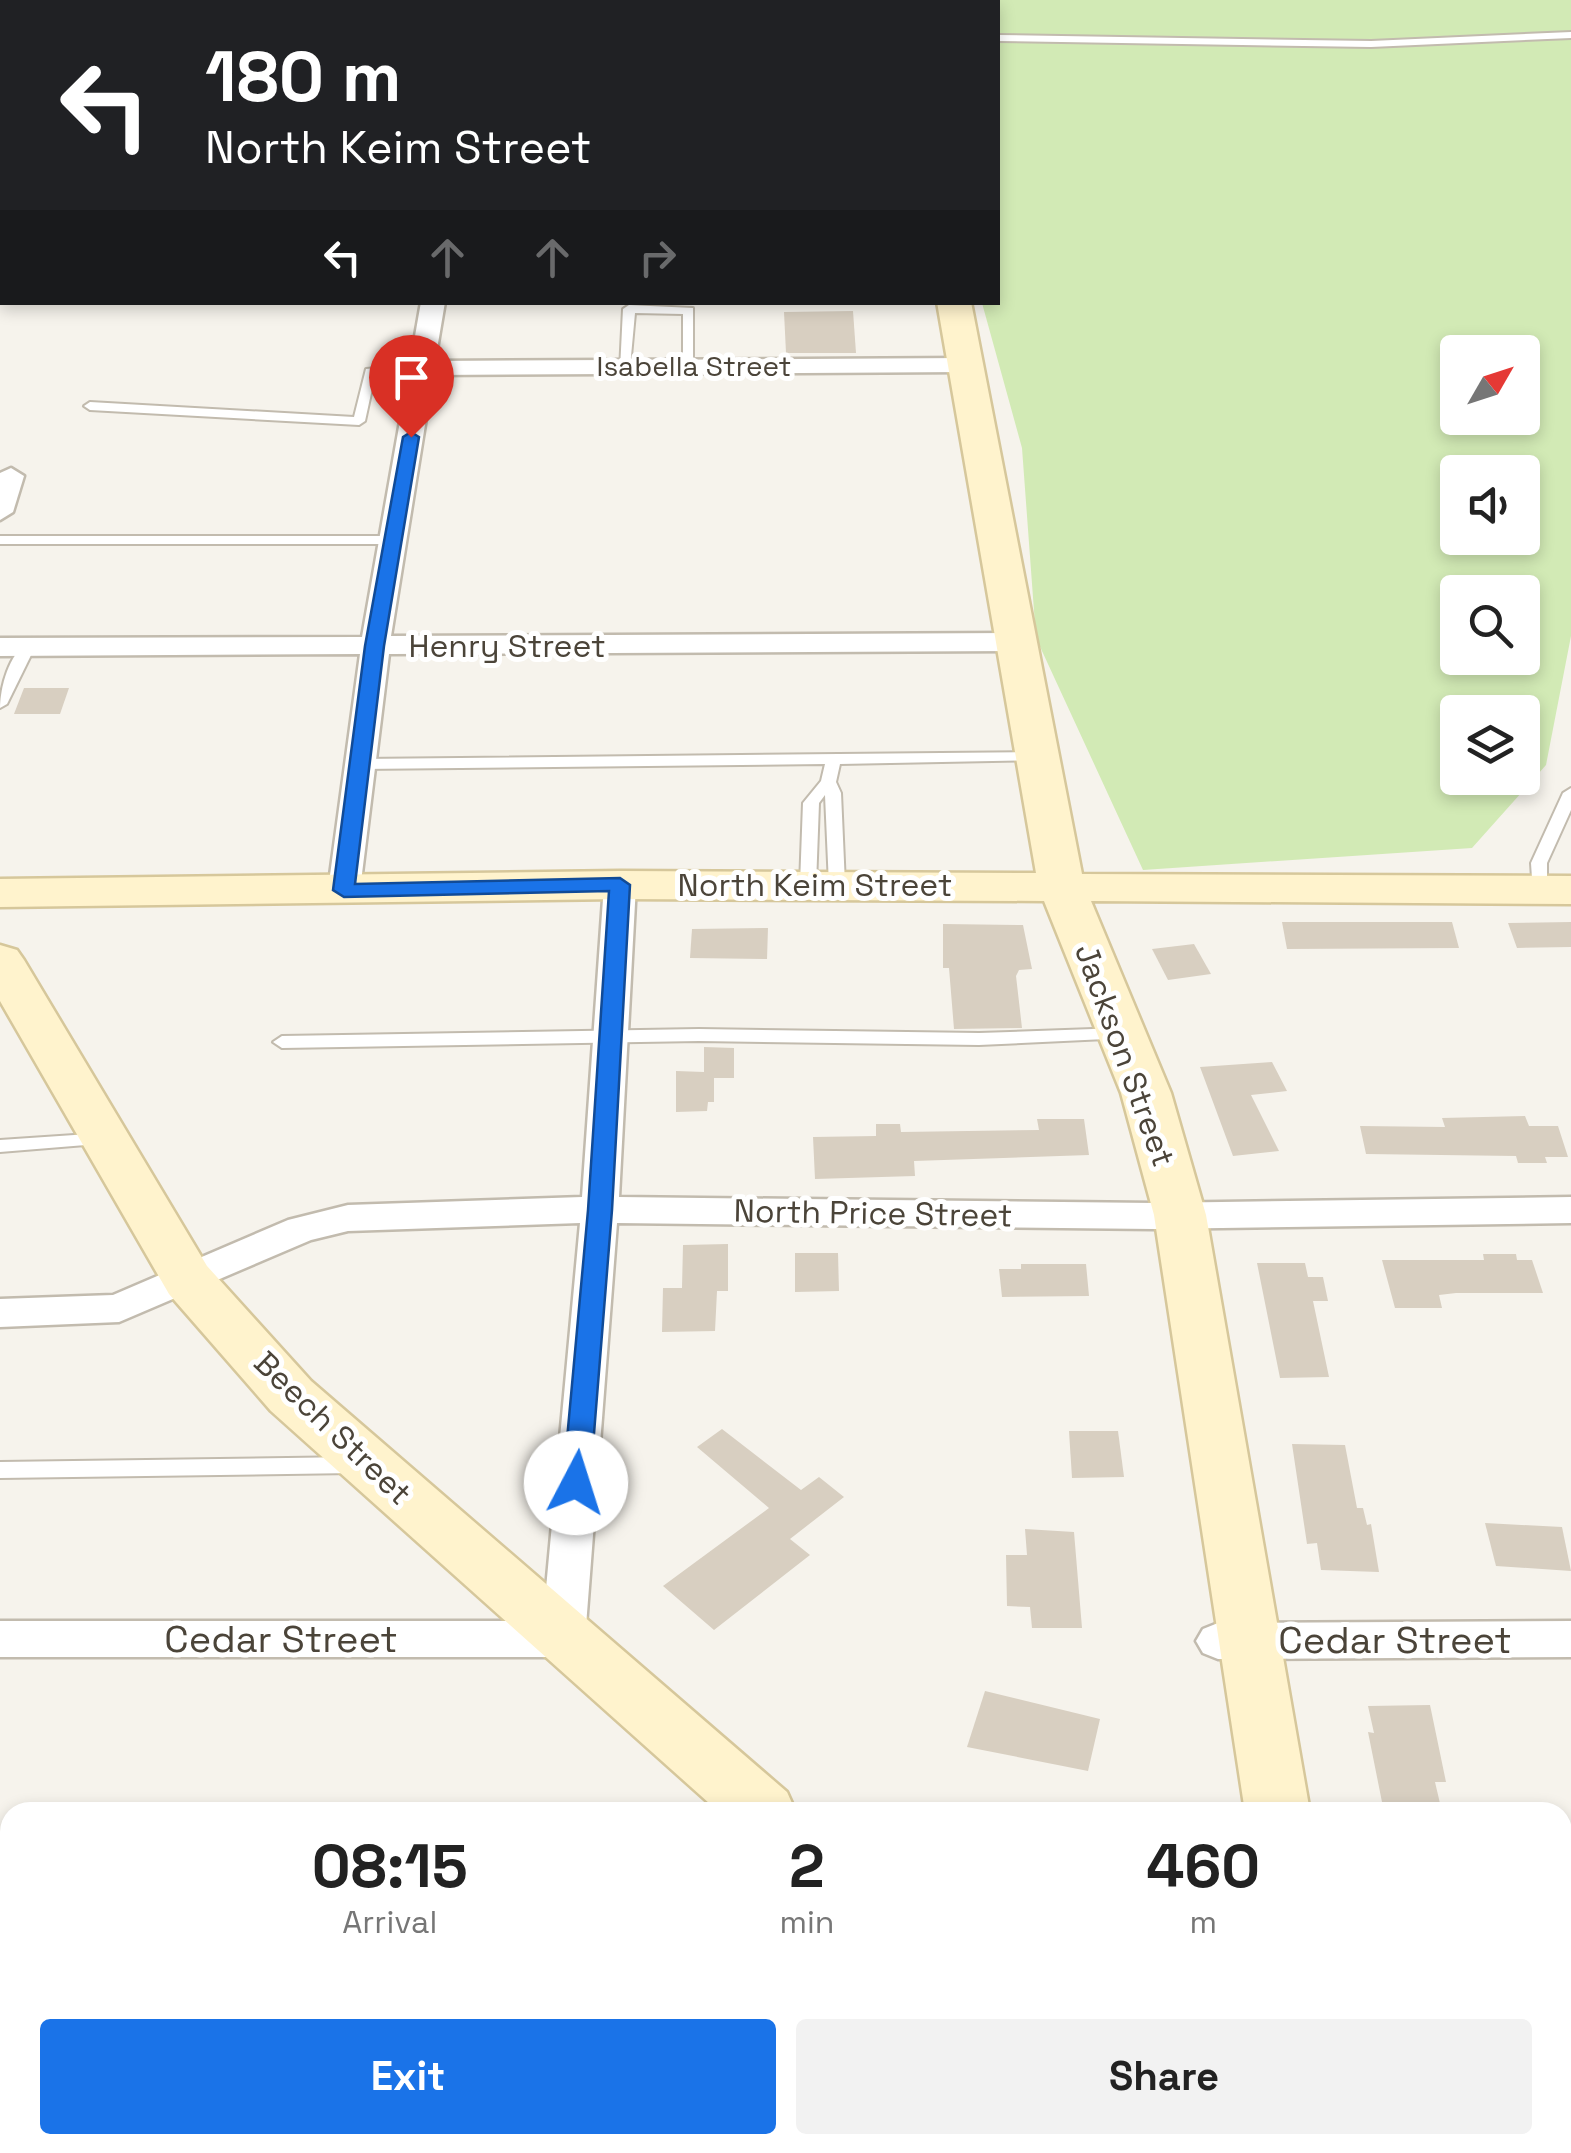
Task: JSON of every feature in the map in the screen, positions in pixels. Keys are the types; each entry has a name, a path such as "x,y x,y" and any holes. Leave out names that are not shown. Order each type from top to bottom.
{"street":[{"path":"344,890 375,646 434,305"},
{"name":"Jackson Street","path":"954,305 1013,642 1061,885 1146,1093 1180,1215 1236,1641 1276,1802"},
{"name":"Isabella Street","path":"423,368 964,365"},
{"path":"0,512 11,476"},
{"name":"Henry Street","path":"14,647 1013,642"},
{"path":"563,1638 600,1210 620,885"},
{"name":"North Keim Street","path":"0,893 620,885 1555,890"},
{"name":"Beech Street","path":"0,960 188,1280 291,1396 752,1802"},
{"name":"North Price Street","path":"0,1313 80,1313 119,1308 188,1280 258,1244 348,1218 600,1210 1180,1215 1571,1210"},
{"name":"Cedar Street","path":"0,1639 563,1638"},
{"name":"Cedar Street","path":"1236,1641 1571,1639"}],"lane":[{"path":"1000,38 1371,44 1571,34"},
{"path":"624,367 628,306 689,311 689,366"},
{"path":"90,406 359,420 370,372 423,368"},
{"path":"0,540 393,540"},
{"path":"0,704 14,647"},
{"path":"360,764 1035,757"},
{"path":"822,885 811,802 828,782 834,759"},
{"path":"822,885 833,793 828,782"},
{"path":"1555,890 1540,863 1571,792"},
{"path":"282,1042 611,1037 979,1039 1123,1034"},
{"path":"0,1146 105,1139"},
{"path":"0,1470 369,1465"}],"green space":[{"path":"1000,0 1571,0 1571,636 1546,765 1540,772 1540,695 1440,695 1440,795 1519,795 1472,848 1143,870 1036,638 1022,448 983,305 1000,305"}],"building":[{"path":"853,311 856,353 786,353 784,312"},
{"path":"24,688 69,688 60,714 14,714"},
{"path":"1282,922 1452,922 1459,948 1287,949"},
{"path":"1571,922 1571,947 1517,948 1508,923"},
{"path":"943,924 1023,925 1032,969 1019,970 1016,976 1022,1028 954,1029 949,968 943,968"},
{"path":"768,928 767,959 690,958 692,929"},
{"path":"1194,944 1211,974 1168,980 1152,949"},
{"path":"704,1047 734,1048 734,1078 714,1078 714,1102 708,1102 707,1111 676,1112 676,1071 704,1072"},
{"path":"1272,1062 1287,1091 1251,1095 1279,1151 1233,1156 1200,1067"},
{"path":"1525,1116 1529,1126 1558,1126 1568,1157 1545,1157 1547,1163 1518,1163 1516,1156 1366,1154 1360,1126 1445,1127 1442,1118"},
{"path":"1037,1119 1084,1119 1089,1155 914,1161 915,1176 815,1179 813,1137 876,1136 876,1124 900,1124 901,1132 1039,1130"},
{"path":"728,1244 728,1291 717,1291 715,1331 662,1332 663,1288 682,1288 683,1245"},
{"path":"795,1253 838,1253 839,1291 795,1292"},
{"path":"1483,1254 1516,1254 1517,1260 1532,1260 1543,1293 1456,1293 1439,1295 1442,1308 1395,1308 1382,1260 1484,1260"},
{"path":"1257,1263 1305,1263 1308,1277 1323,1277 1328,1301 1313,1301 1329,1377 1280,1378"},
{"path":"1021,1264 1086,1264 1089,1296 1002,1297 999,1269 1021,1269"},
{"path":"722,1429 801,1490 819,1477 844,1497 790,1539 810,1555 714,1630 663,1586 769,1508 697,1447"},
{"path":"1069,1431 1118,1431 1124,1477 1072,1478"},
{"path":"1292,1444 1345,1445 1357,1508 1363,1508 1367,1525 1371,1524 1379,1572 1321,1570 1317,1543 1307,1544"},
{"path":"1485,1523 1562,1527 1571,1571 1496,1566"},
{"path":"1025,1529 1074,1532 1082,1628 1032,1628 1030,1607 1007,1606 1006,1555 1027,1555"},
{"path":"985,1691 1100,1719 1088,1771 967,1747"},
{"path":"1430,1705 1446,1782 1435,1782 1440,1802 1382,1802 1368,1732 1374,1733 1368,1706"}],"route":[{"path":"411,437 375,646 344,890 620,885 600,1210 576,1483"}]}
